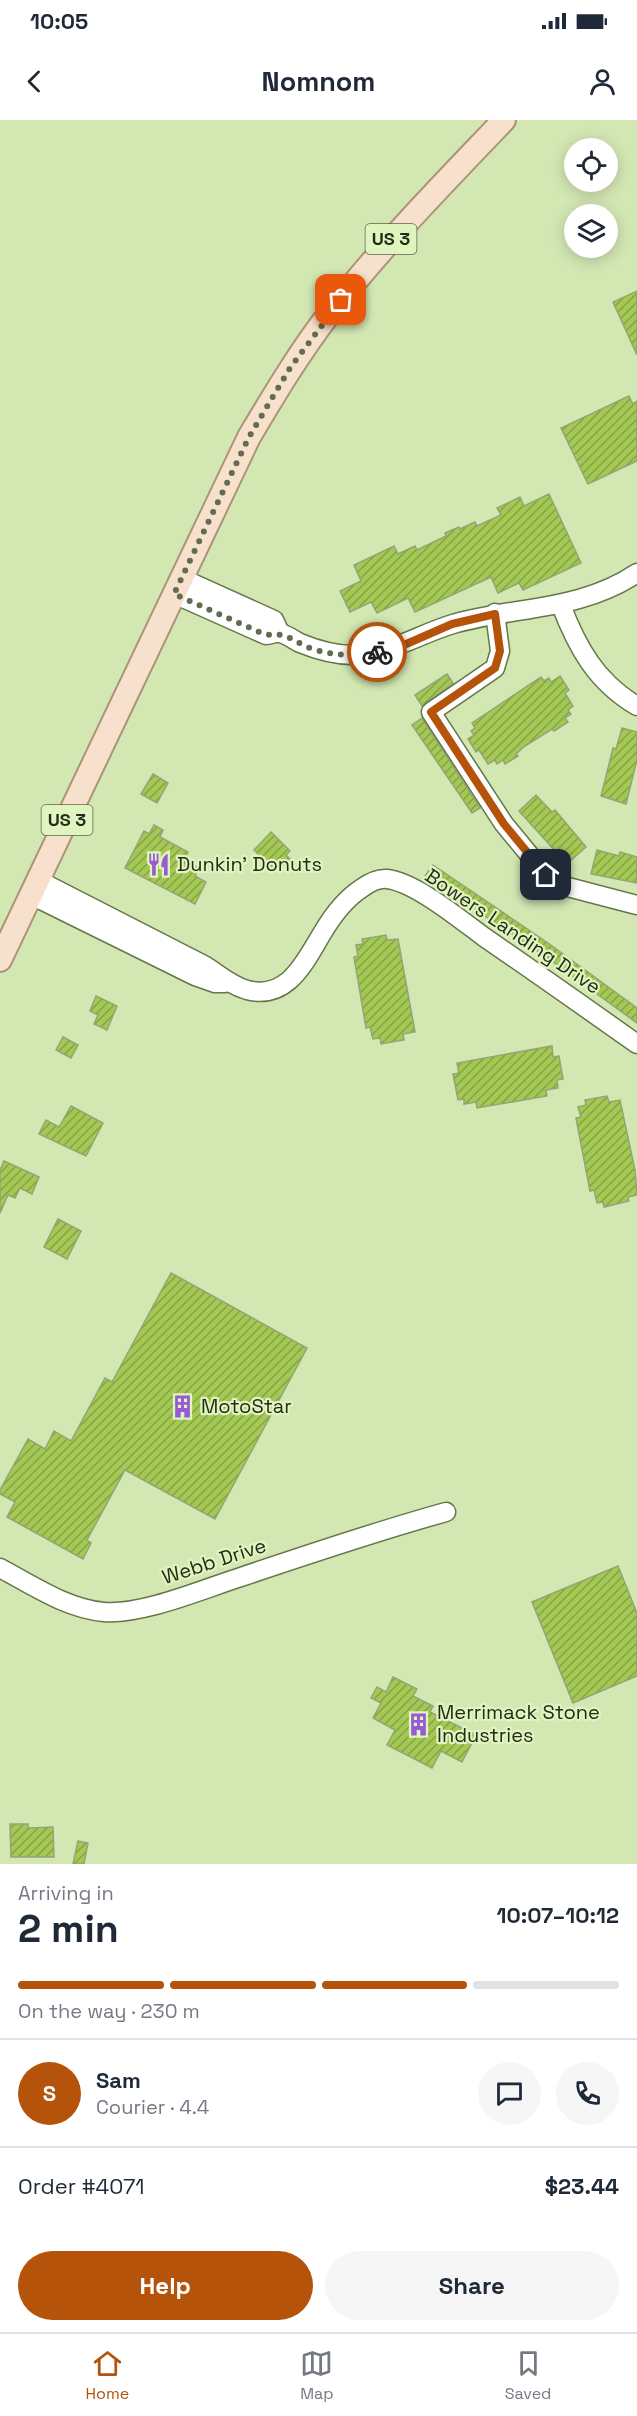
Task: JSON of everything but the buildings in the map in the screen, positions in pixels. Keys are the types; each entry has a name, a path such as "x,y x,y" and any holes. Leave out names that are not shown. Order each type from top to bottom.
{"main road":[{"name":"US 3","path":"0,960 249,437 290,368 327,316 374,258 504,120"}],"street":[{"path":"178,586 274,620 280,633 319,650 354,655 389,650 452,624 495,614 561,605 611,587 637,573"},
{"path":"561,605 570,631 586,660 606,683 637,706"},
{"path":"495,614 500,651 495,668 431,712 504,824 538,867 555,882 564,886 637,905"},
{"name":"Bowers Landing Drive","path":"34,888 195,976 215,983 229,983 260,991 288,981 308,960 340,906 354,893 369,883 386,879 402,883 427,897 637,1044"},
{"name":"Webb Drive","path":"0,1568 87,1610 122,1612 197,1592 399,1525 446,1512"}],"way so far":[{"path":"341,300 290,368 249,437 174,594 266,635 280,633 311,648 354,655 377,652"}],"place":[{"name":"Dunkin' Donuts","path":"159,864"},
{"name":"MotoStar","path":"183,1406"},
{"name":"Merrimack Stone Industries","path":"419,1724"}],"route":[{"path":"377,652 404,645 452,624 495,614 500,651 495,668 431,712 504,824 546,875"}]}
